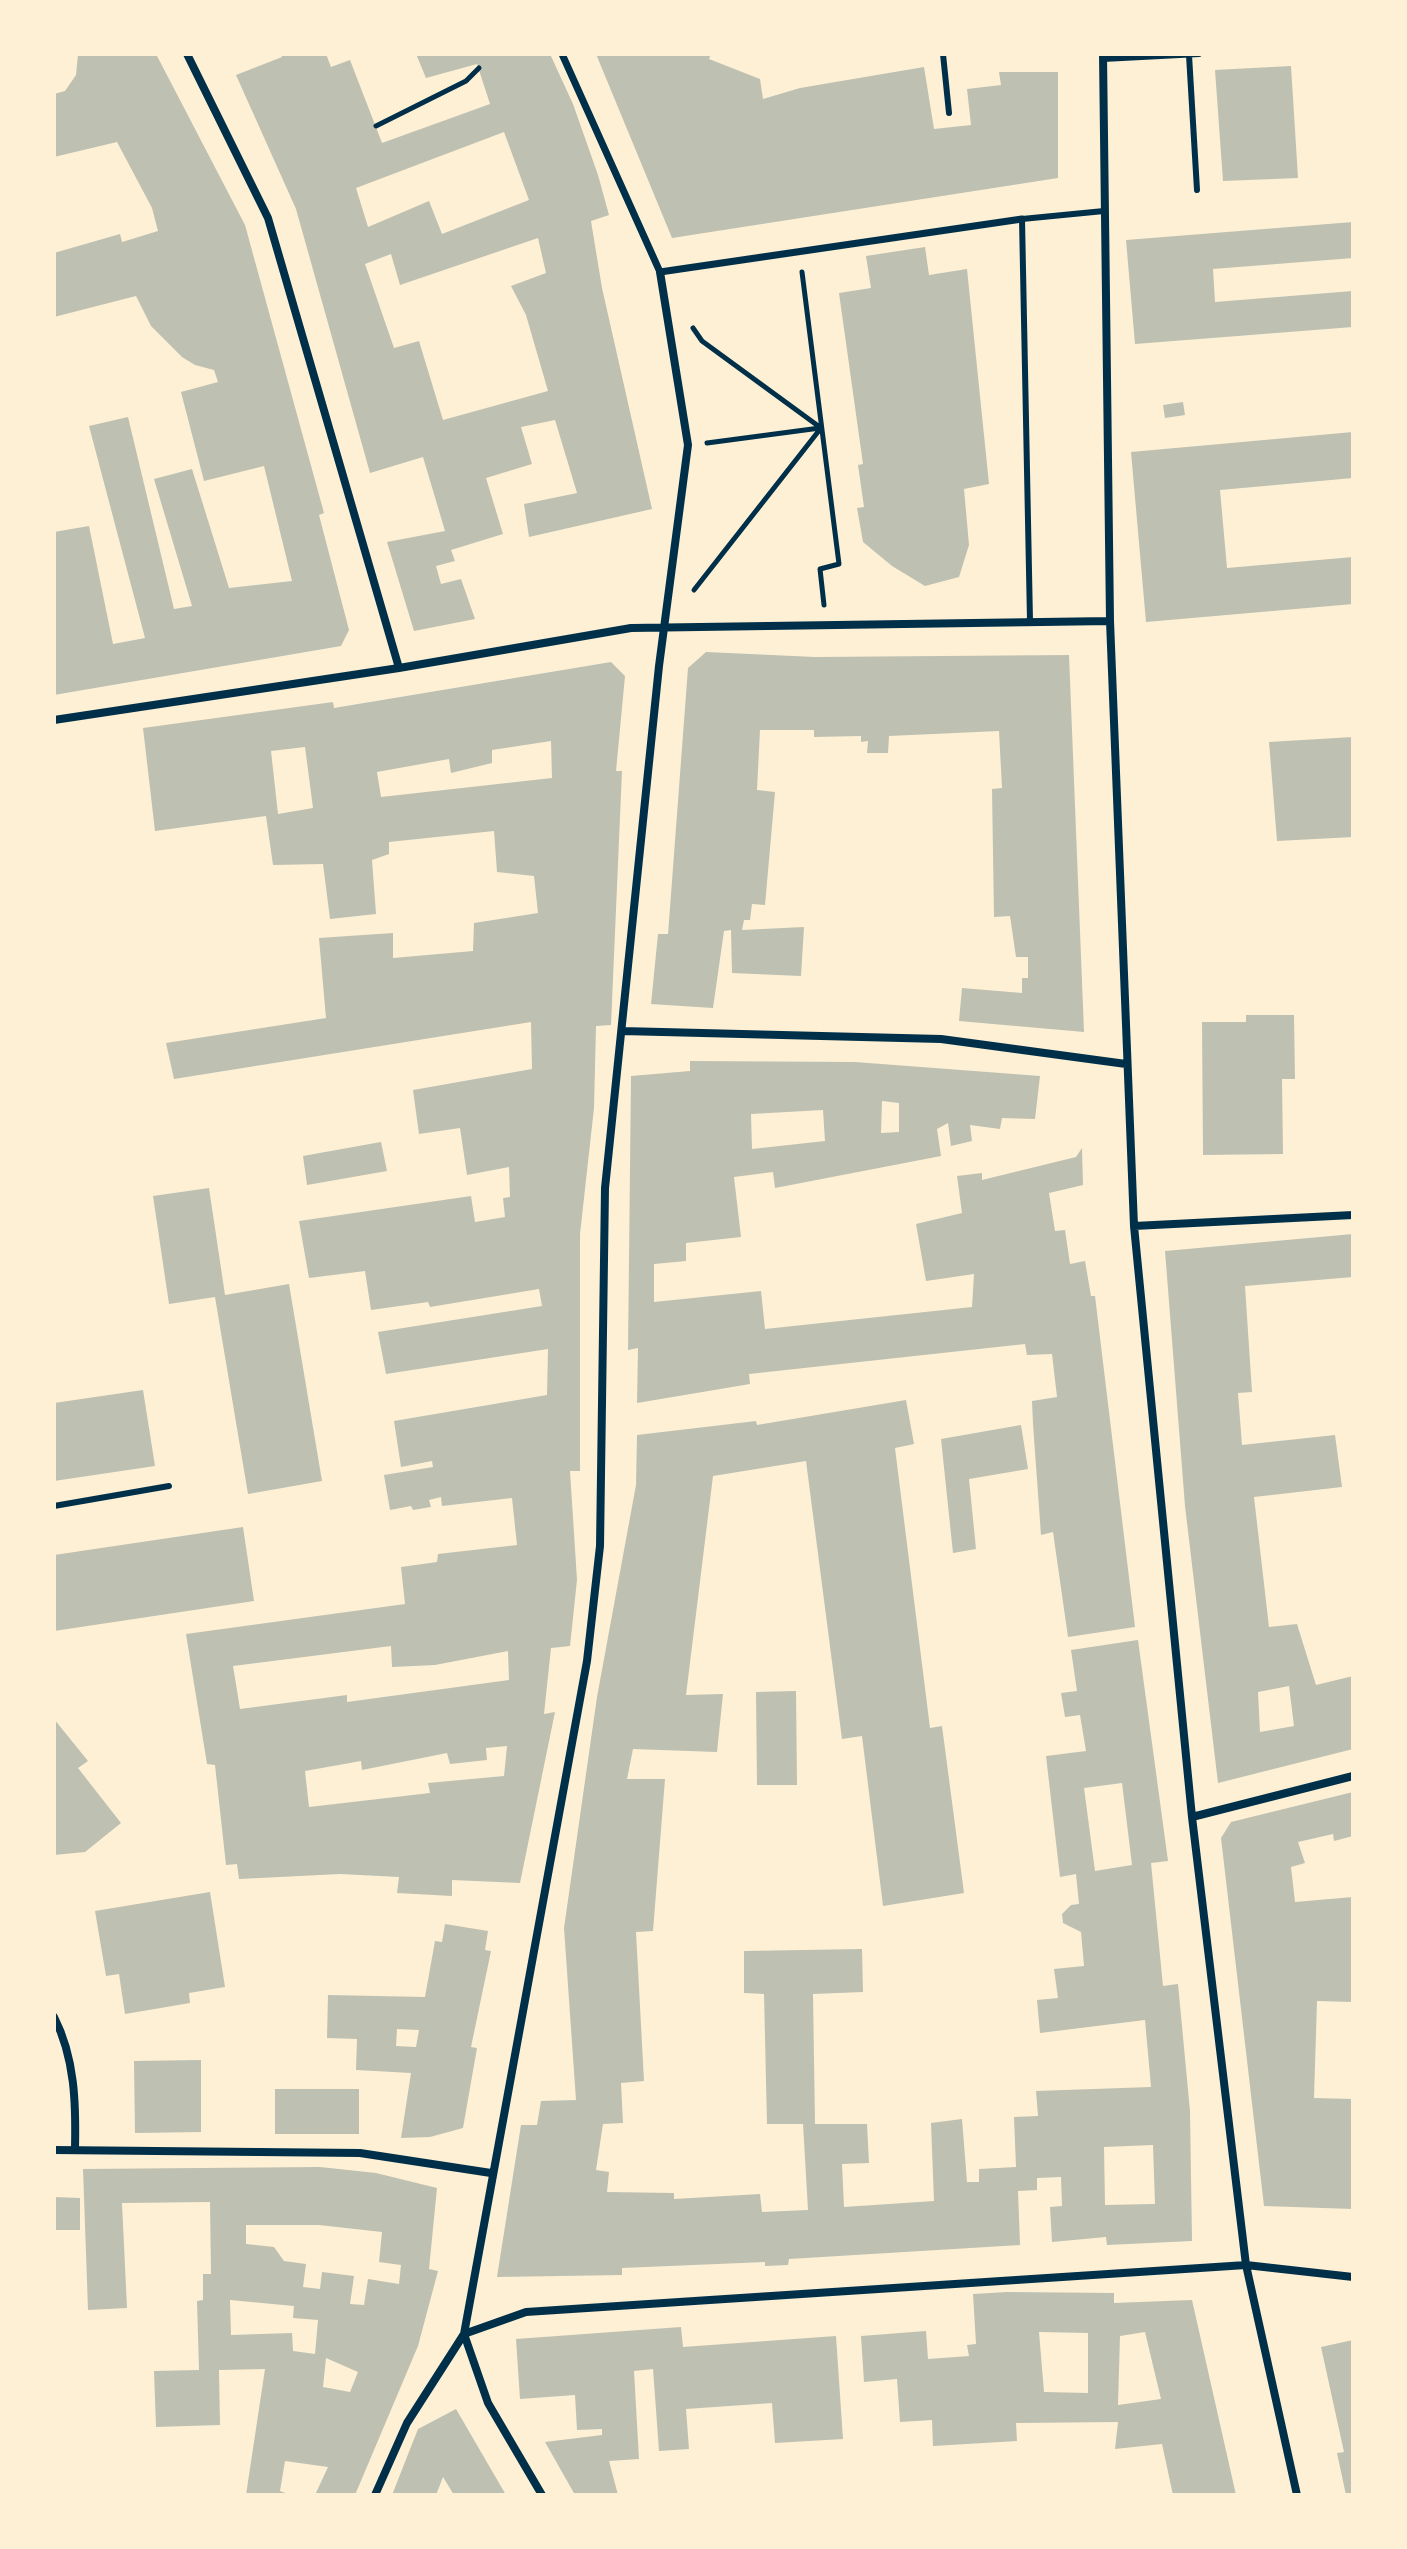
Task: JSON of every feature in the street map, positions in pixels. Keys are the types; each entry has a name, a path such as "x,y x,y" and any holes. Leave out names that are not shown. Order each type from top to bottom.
{"street":[{"path":"187,54 268,218 399,668"},
{"path":"375,2495 407,2423 464,2334 587,1661 600,1546 605,1188 665,627 688,445 660,272 562,54"},
{"path":"1103,57 1110,621 1134,1226 1192,1817 1246,2265 1297,2495"},
{"path":"660,272 1022,219"},
{"path":"54,720 399,668 631,628 1110,621"},
{"path":"622,1031 941,1039 1126,1064"},
{"path":"1134,1226 1353,1215"},
{"path":"1192,1817 1353,1776"},
{"path":"54,2017 61,2030 76,2094 75,2148"},
{"path":"54,2150 360,2153 491,2173"},
{"path":"464,2334 526,2312 1246,2265 1353,2277"},
{"path":"464,2334 488,2403 542,2495"}],"lane":[{"path":"943,54 949,113"},
{"path":"1103,57 1199,54"},
{"path":"1189,55 1197,190"},
{"path":"1030,621 1022,219 1104,211"},
{"path":"54,1506 169,1486"}],"path":[{"path":"376,126 466,81 479,68"},
{"path":"799,252 839,564 820,569 826,623"},
{"path":"688,318 702,341 821,428"},
{"path":"688,445 821,428"},
{"path":"665,627 821,428"}],"building":[{"path":"78,54 156,54 245,225 324,513 319,515 349,630 341,646 54,695 54,532 89,526 113,644 145,638 89,426 128,417 174,609 192,606 154,479 192,469 229,588 292,581 264,466 204,481 181,392 218,382 214,370 195,365 182,357 151,326 136,296 54,317 54,253 120,234 122,242 158,231 152,208 117,142 54,157 54,94 65,91 76,75"},
{"path":"281,54 326,54 331,67 350,60 382,143 490,104 477,64 426,78 416,54 550,54 573,104 598,175 609,215 591,221 602,288 652,509 529,537 524,504 577,493 555,420 521,427 532,464 486,478 503,534 451,550 455,561 436,566 441,584 461,579 475,619 414,631 387,542 445,531 423,457 370,473 296,209 236,75 282,57","holes":["504,132 529,200 442,234 429,201 368,227 356,188","538,238 546,273 511,286 526,315 548,391 443,420 419,341 394,348 365,264 391,254 400,285"]},
{"path":"596,54 711,54 709,59 760,79 763,99 800,88 924,67 934,129 971,125 967,89 1001,85 999,72 1058,72 1058,178 672,238"},
{"path":"1291,66 1298,178 1223,181 1215,70"},
{"path":"1353,222 1353,258 1213,269 1215,302 1353,291 1353,327 1135,344 1126,240"},
{"path":"925,247 929,275 967,269 989,484 964,489 969,545 959,577 925,586 892,566 863,542 857,508 864,507 858,465 863,464 839,293 871,288 866,256"},
{"path":"1183,402 1185,415 1165,418 1163,405"},
{"path":"1353,432 1353,478 1220,490 1227,568 1353,557 1353,604 1146,622 1131,452"},
{"path":"706,652 815,657 1069,655 1084,1032 959,1021 962,988 1022,993 1022,978 1028,978 1028,957 1016,957 1010,916 994,917 992,789 1002,788 999,731 889,736 888,753 867,753 868,741 861,742 861,736 814,737 814,730 760,730 757,790 775,792 765,905 752,904 750,920 744,920 742,930 804,927 801,976 732,973 731,930 724,931 713,1008 651,1004 658,934 668,934 688,668"},
{"path":"611,662 625,676 616,771 622,771 611,1025 596,1026 594,1108 580,1234 580,1471 570,1471 577,1580 570,1646 551,1648 544,1714 555,1712 520,1883 452,1880 452,1896 397,1893 399,1877 340,1874 239,1879 237,1864 226,1865 215,1765 207,1764 186,1634 405,1604 401,1567 437,1562 438,1554 517,1545 512,1498 442,1506 441,1497 429,1500 431,1507 413,1510 411,1506 390,1510 384,1475 433,1467 432,1461 401,1467 394,1421 547,1395 548,1349 386,1374 378,1332 542,1306 539,1289 430,1307 428,1302 371,1310 365,1271 309,1278 299,1221 471,1196 475,1222 505,1217 503,1198 510,1197 509,1167 467,1175 460,1128 419,1134 413,1090 532,1069 531,1022 174,1079 166,1043 326,1018 319,938 393,933 393,958 473,951 474,923 538,913 534,876 497,872 494,831 389,842 389,854 372,860 376,914 330,919 323,864 273,865 266,816 155,831 143,728 333,702 334,708","holes":["551,741 552,778 381,797 377,772 449,759 451,773 492,763 492,750","305,747 313,808 278,814 271,751","391,1646 392,1667 435,1665 508,1651 509,1680 347,1702 347,1695 240,1709 233,1666","507,1746 504,1776 428,1783 430,1793 309,1807 305,1771 361,1761 362,1770 447,1753 450,1764 487,1760 486,1748"]},
{"path":"1353,737 1353,837 1277,841 1269,742"},
{"path":"1246,1015 1294,1015 1295,1079 1282,1079 1283,1154 1203,1155 1202,1022 1246,1022"},
{"path":"690,1061 855,1062 1040,1076 1035,1119 1002,1118 1000,1129 970,1125 972,1141 951,1146 948,1123 937,1129 941,1156 775,1188 773,1172 734,1177 741,1237 686,1243 686,1261 654,1264 654,1302 761,1291 765,1329 972,1307 974,1274 926,1281 916,1224 962,1213 957,1176 982,1173 982,1180 1076,1157 1082,1148 1083,1185 1049,1193 1055,1231 1065,1230 1070,1264 1085,1261 1091,1296 1095,1296 1135,1627 1068,1637 1053,1532 1041,1535 1033,1424 1032,1401 1057,1397 1052,1354 1027,1355 1025,1344 749,1374 750,1384 637,1403 638,1348 628,1350 631,1076 690,1071","holes":["882,1101 899,1103 899,1132 881,1133","823,1110 825,1141 752,1149 751,1114"]},
{"path":"381,1142 387,1171 307,1185 303,1156"},
{"path":"209,1188 225,1295 289,1284 322,1481 248,1494 215,1297 169,1304 153,1196"},
{"path":"1353,1234 1353,1277 1245,1286 1252,1392 1238,1393 1242,1445 1335,1435 1342,1487 1254,1497 1269,1627 1297,1624 1316,1685 1353,1676 1353,1749 1218,1783 1185,1506 1165,1251","holes":["1289,1686 1294,1726 1260,1732 1258,1692"]},
{"path":"143,1390 155,1466 54,1481 54,1403"},
{"path":"906,1400 914,1444 895,1448 930,1728 942,1726 964,1893 883,1906 862,1736 842,1739 806,1461 713,1476 686,1695 723,1694 717,1752 633,1749 627,1779 665,1779 653,1931 636,1932 644,2081 621,2083 623,2123 603,2124 596,2170 609,2172 607,2192 674,2193 674,2199 760,2194 762,2212 808,2210 803,2124 767,2124 764,1994 744,1993 744,1951 862,1949 863,1992 813,1994 815,2124 867,2124 869,2163 842,2164 844,2207 934,2201 931,2123 962,2119 967,2182 979,2182 979,2169 1016,2167 1014,2117 1038,2116 1036,2091 1151,2087 1145,2020 1040,2033 1037,2000 1058,1998 1054,1969 1084,1966 1081,1932 1063,1923 1062,1914 1071,1905 1079,1904 1076,1874 1060,1877 1046,1756 1086,1751 1080,1715 1065,1717 1061,1693 1077,1691 1071,1650 1138,1640 1168,1861 1151,1863 1163,1986 1178,1984 1190,2111 1192,2241 1107,2245 1106,2237 1052,2242 1050,2207 1062,2206 1061,2177 1037,2178 1037,2190 1018,2191 1020,2245 789,2259 788,2265 765,2266 765,2262 622,2268 622,2275 497,2277 521,2125 537,2125 541,2101 576,2100 564,1928 597,1697 636,1485 637,1435 756,1421 757,1425","holes":["1122,1783 1132,1865 1095,1871 1084,1788","1153,2145 1155,2204 1105,2205 1104,2147"]},
{"path":"1021,1425 1028,1469 969,1479 976,1549 953,1553 941,1439"},
{"path":"243,1527 254,1601 54,1631 54,1555"},
{"path":"796,1691 797,1785 757,1785 756,1692"},
{"path":"54,1719 88,1761 78,1768 121,1823 85,1852 54,1855"},
{"path":"1353,1792 1353,1836 1334,1841 1333,1834 1298,1842 1305,1863 1291,1867 1295,1902 1353,1897 1353,2002 1317,2001 1314,2098 1353,2099 1353,2209 1264,2206 1221,1838 1231,1822"},
{"path":"210,1892 225,1987 189,1993 190,2003 125,2014 119,1974 106,1976 95,1911"},
{"path":"445,1924 488,1931 485,1950 491,1951 471,2047 477,2048 463,2128 430,2137 401,2138 411,2073 356,2070 357,2039 327,2038 328,1995 425,1997 435,1941 442,1942","holes":["397,2029 419,2030 416,2047 396,2046"]},
{"path":"201,2060 201,2132 135,2133 134,2061"},
{"path":"275,2089 359,2089 359,2134 275,2134"},
{"path":"320,2167 376,2173 437,2188 429,2269 438,2271 418,2346 355,2495 315,2495 328,2467 285,2461 280,2491 291,2495 246,2495 265,2369 219,2370 220,2425 156,2427 154,2371 199,2370 197,2301 203,2300 203,2274 211,2274 210,2202 122,2203 127,2308 88,2310 83,2169","holes":["246,2225 319,2225 382,2232 379,2262 401,2265 399,2284 368,2279 364,2305 350,2304 354,2276 322,2272 320,2289 303,2287 306,2264 284,2261 274,2247 246,2244","230,2300 294,2306 293,2318 318,2320 315,2354 293,2351 292,2333 231,2335","326,2358 358,2372 350,2392 323,2387"]},
{"path":"54,2197 80,2198 80,2230 54,2230"},
{"path":"1114,2293 1114,2303 1192,2300 1236,2495 1173,2495 1162,2444 1115,2449 1118,2422 1016,2423 1017,2441 933,2446 932,2420 900,2422 897,2379 864,2382 861,2336 926,2331 928,2359 969,2356 967,2345 976,2344 973,2294","holes":["1039,2332 1088,2333 1088,2393 1044,2392","1145,2332 1161,2399 1118,2405 1120,2336"]},
{"path":"681,2327 683,2347 836,2336 843,2439 775,2443 772,2403 686,2409 689,2449 659,2451 653,2369 634,2371 639,2459 609,2461 618,2495 575,2495 545,2442 602,2435 602,2429 577,2430 575,2395 520,2399 516,2339"},
{"path":"1353,2340 1353,2495 1346,2495 1337,2453 1344,2452 1321,2347"},
{"path":"456,2409 506,2495 454,2495 443,2477 436,2495 392,2495 418,2429"}]}
